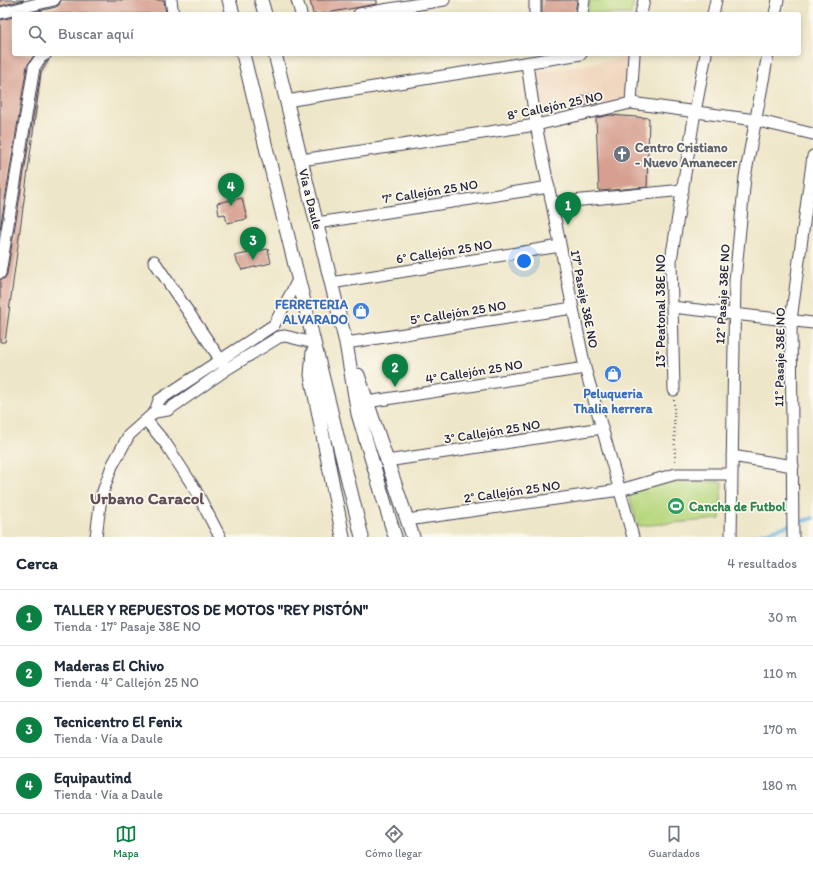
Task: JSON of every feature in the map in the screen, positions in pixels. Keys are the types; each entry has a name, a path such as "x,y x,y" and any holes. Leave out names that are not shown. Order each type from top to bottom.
{"main road":[{"path":"229,0 232,12"},
{"path":"261,0 264,12"},
{"path":"242,56 362,537"},
{"name":"Vía a Daule","path":"275,56 346,343 358,414 395,537"},
{"path":"314,343 311,375 343,537"},
{"name":"Vía a Daule","path":"346,343 412,537"}],"street":[{"path":"0,13 54,0"},
{"path":"171,0 173,12"},
{"path":"297,0 300,12"},
{"path":"371,12 444,0"},
{"path":"535,0 535,12"},
{"path":"582,12 584,0"},
{"path":"641,12 644,0"},
{"path":"713,12 716,0"},
{"path":"775,12 778,0"},
{"path":"0,273 34,67 43,56"},
{"path":"286,102 561,56"},
{"path":"631,103 634,56"},
{"name":"13° Peatonal 38E NO","path":"674,390 671,260 706,56"},
{"name":"12° Pasaje 38E NO","path":"731,537 735,281 745,177 768,56"},
{"name":"17° Pasaje 38E NO","path":"532,60 536,125 585,368 633,537"},
{"name":"8° Callejón 25 NO","path":"301,160 536,125 631,103 756,120 813,134"},
{"name":"11° Pasaje 38E NO","path":"793,537 791,320 813,156"},
{"name":"7° Callejón 25 NO","path":"317,223 548,187"},
{"path":"552,203 683,190"},
{"name":"6° Callejón 25 NO","path":"331,283 560,246"},
{"path":"154,261 227,369"},
{"path":"96,537 101,496 112,466 129,435 155,412 159,400 274,325 298,280"},
{"path":"672,307 791,320 813,324"},
{"name":"5° Callejón 25 NO","path":"346,343 573,308"},
{"path":"155,412 168,410 227,369 279,337 285,336 314,343"},
{"name":"4° Callejón 25 NO","path":"367,402 585,368"},
{"path":"146,420 166,444 195,489 220,537"},
{"name":"3° Callejón 25 NO","path":"387,462 602,428"},
{"path":"732,456 792,466"},
{"name":"2° Callejón 25 NO","path":"407,520 620,490 676,474 732,474"}],"path":[{"path":"674,390 676,474"}],"shaded area":[{"path":"630,57 623,100 598,104 597,94 581,96 582,106 541,112 537,73"}],"green space":[{"path":"590,0 634,0 631,12 588,12"},
{"name":"Cancha de Futbol","path":"675,480 722,482 720,519 638,526 628,493"}],"building":[{"path":"0,0 24,0 0,6"},
{"path":"61,0 164,0 166,12 35,12 59,5"},
{"path":"310,0 377,0 377,4 332,12 313,12"},
{"path":"542,0 577,0 575,12 542,12"},
{"path":"12,17 12,56 34,56 27,66 0,230 0,20"},
{"path":"49,60 41,73 5,342 0,342 0,280 5,278 7,274 41,70"},
{"path":"597,94 598,103 582,106 582,96"},
{"name":"Centro Cristiano - Nuevo Amanecer","path":"610,115 649,118 647,187 599,191 596,118"},
{"path":"242,198 247,219 227,223 225,214 219,215 217,203"},
{"path":"268,249 271,263 242,270 234,256"}],"waterway":[{"path":"751,537 813,518"}],"place":[{"name":"Centro Cristiano - Nuevo Amanecer","path":"622,154"},
{"name":"Equipautind","path":"231,206"},
{"name":"TALLER Y REPUESTOS DE MOTOS \"REY PISTÓN\"","path":"568,225"},
{"name":"Tecnicentro El Fenix","path":"253,260"},
{"name":"FERRETERIA ALVARADO","path":"361,311"},
{"name":"Peluqueria Thalia herrera","path":"613,374"},
{"name":"Maderas El Chivo","path":"395,387"},
{"name":"Cancha de Futbol","path":"676,506"}],"district":[{"name":"Urbano Caracol","path":"147,498"}]}
